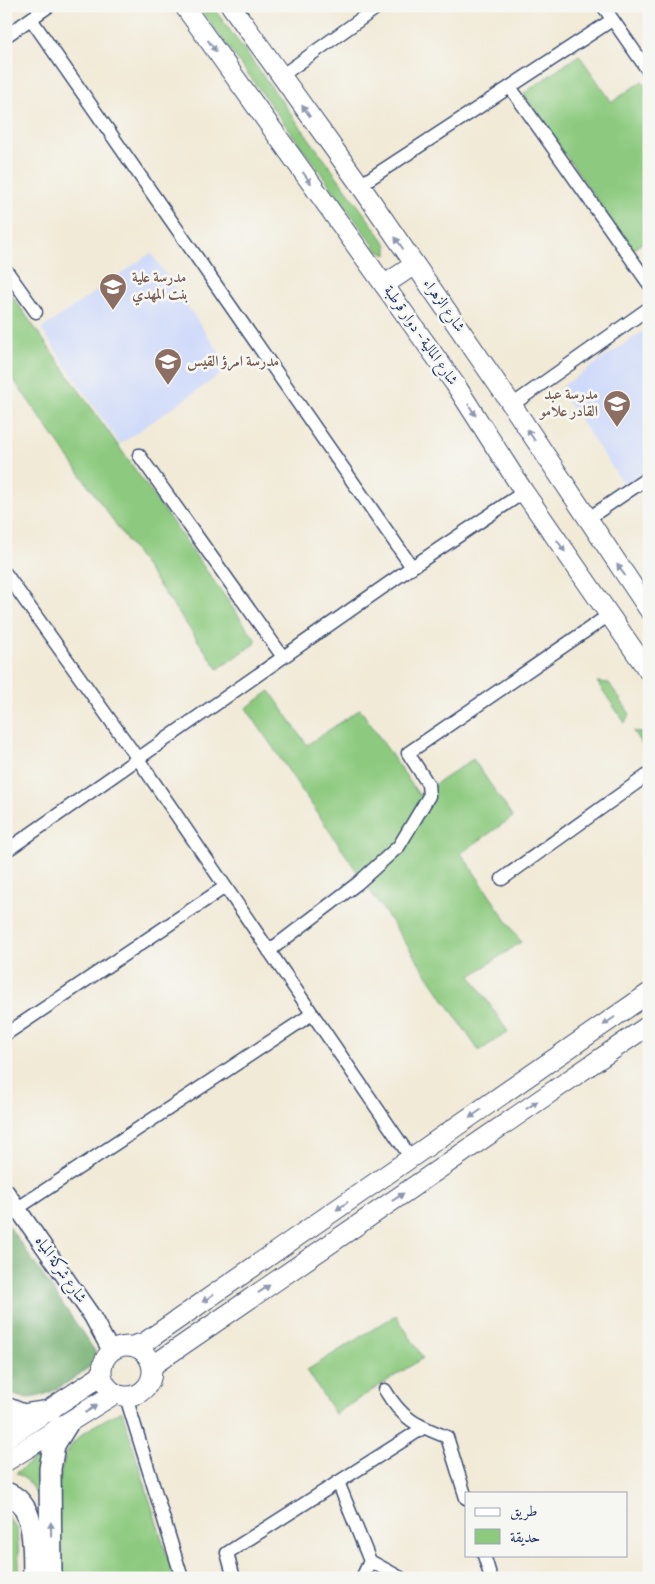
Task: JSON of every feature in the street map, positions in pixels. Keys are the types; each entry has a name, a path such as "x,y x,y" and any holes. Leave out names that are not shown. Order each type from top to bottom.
{"highway":[{"path":"6,1408 23,1415 50,1411"},
{"path":"51,1578 50,1469 54,1445 67,1424"},
{"path":"6,1493 13,1495 33,1527 34,1578"}],"main road":[{"name":"شارع المالية - دوار قرطبة","path":"184,6 455,384 524,492 649,672"},
{"name":"شارع الزهراء","path":"231,6 360,186 512,405 586,520 649,610"},
{"path":"384,285 414,265"},
{"path":"132,1346 145,1353 152,1366 152,1374 146,1388 133,1396 120,1395 104,1383 101,1376 103,1362 111,1351 145,1342 649,993"},
{"path":"152,1366 649,1025"},
{"path":"6,1438 101,1376"},
{"path":"6,1461 120,1395"}],"street":[{"path":"6,36 49,6"},
{"path":"281,76 379,6"},
{"path":"603,6 649,72"},
{"path":"31,19 412,567"},
{"path":"360,186 612,20"},
{"path":"510,87 649,284"},
{"path":"6,270 36,312"},
{"path":"512,405 649,308"},
{"path":"139,455 283,657"},
{"path":"586,520 649,477"},
{"path":"6,851 412,567 524,492"},
{"path":"6,574 138,759 411,1158"},
{"path":"269,951 358,882 400,846 429,796 428,784 408,753 608,614"},
{"path":"502,879 649,774"},
{"path":"6,1034 225,887"},
{"path":"18,1208 312,1014"},
{"name":"شارع شركة المياه","path":"6,1192 92,1316 111,1351"},
{"path":"385,1390 395,1407 405,1418 423,1428 447,1437 465,1495"},
{"path":"120,1395 182,1578"},
{"path":"234,1578 226,1553 423,1428"},
{"path":"338,1482 370,1561 401,1578"},
{"path":"484,1556 491,1578"},
{"path":"362,1578 370,1561"}],"shaded area":[{"path":"151,253 230,368 120,444 41,329"},
{"name":"مدرسة عبد القادر علامو","path":"649,327 649,468 624,485 559,389"}],"green space":[{"path":"198,6 212,6 387,245 387,255 378,251"},
{"path":"579,55 612,102 642,81 649,91 649,238 632,250 523,94"},
{"path":"6,287 257,642 218,669 6,369"},
{"path":"597,682 609,683 630,714 625,723"},
{"path":"270,691 307,745 360,709 419,795 473,759 513,817 461,853 521,942 471,976 508,1032 479,1051 246,708"},
{"path":"633,731 649,735 649,751 647,753"},
{"path":"6,1222 95,1351 95,1363 64,1385 41,1396 29,1398 17,1396 6,1390"},
{"path":"396,1315 423,1358 335,1414 307,1370"},
{"path":"122,1411 174,1578 62,1578 58,1505 62,1468 67,1452 86,1431"},
{"path":"47,1450 38,1497 28,1481 16,1473"},
{"path":"6,1515 17,1528 20,1578 6,1578"}],"place":[{"name":"مدرسة علية بنت المهدي","path":"113,311"},
{"name":"مدرسة امرؤ القيس","path":"168,386"},
{"name":"مدرسة عبد القادر علامو","path":"617,428"}]}
